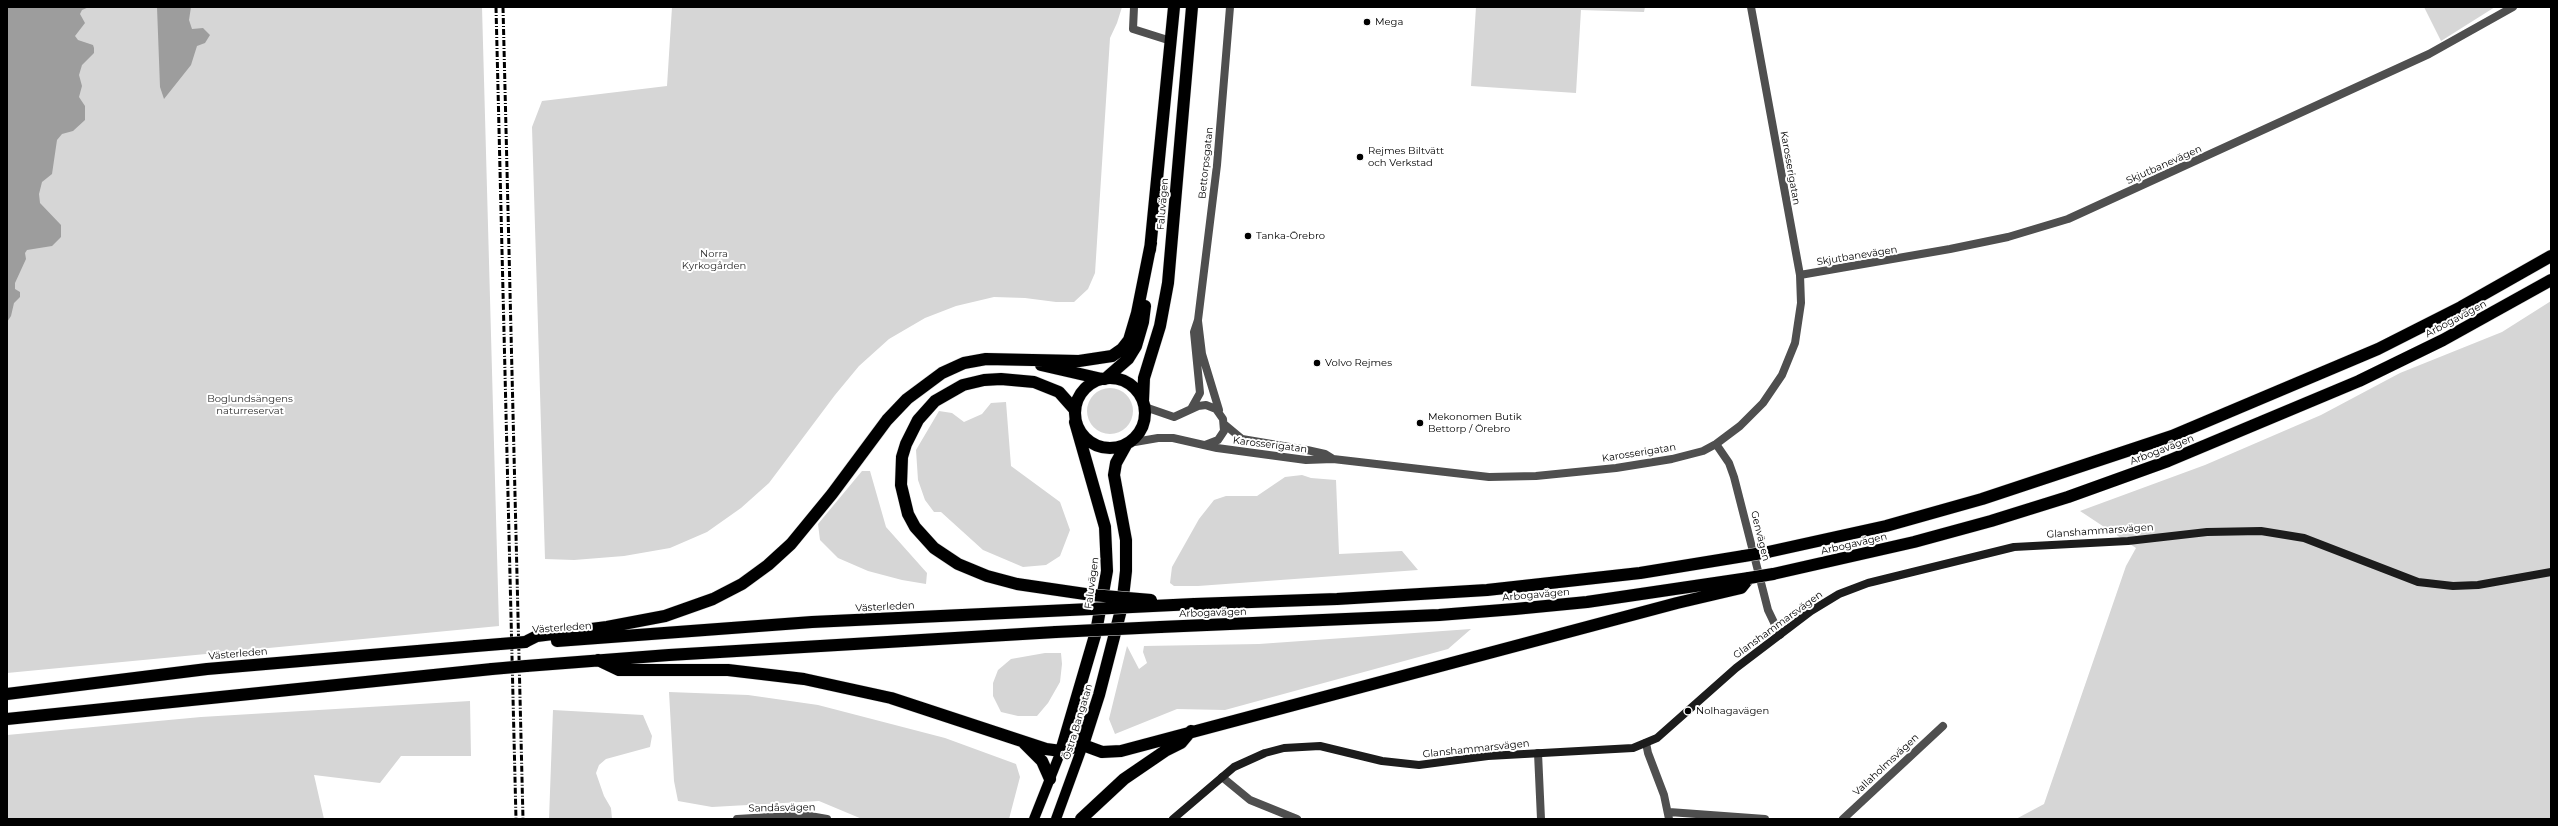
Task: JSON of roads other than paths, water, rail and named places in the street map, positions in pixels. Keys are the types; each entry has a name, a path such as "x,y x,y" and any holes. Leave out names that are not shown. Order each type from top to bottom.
{"highway":[{"name":"Faluvägen","path":"1104,379 1128,360 1141,333 1174,7"},
{"name":"Faluvägen","path":"1144,404 1144,378 1160,326 1168,283 1192,7"},
{"path":"525,642 537,636 665,616 728,592 755,575 780,555 813,520 887,420 929,380 952,368 976,360 997,358 1022,360 1092,360 1112,356 1122,349 1129,340 1137,313 1151,243"},
{"name":"Arbogavägen","path":"1120,607 1337,599 1487,590 1640,573 1768,552 1886,526 1982,500 2172,436 2378,349 2461,307 2551,256"},
{"name":"Arbogavägen","path":"1114,630 1439,615 1594,601 1773,574 1914,542 1991,521 2068,497 2168,461 2359,381 2450,336 2551,280"},
{"path":"7,719 598,660 1056,632 1114,630 1124,595 1127,556 1123,517 1114,476 1116,464 1127,444 1143,426 1144,404 1136,390 1127,382 1077,375 1022,360"},
{"path":"1075,410 1059,392 1034,382 1001,379 984,380 963,385 935,401 918,420 906,444 902,457 901,485 906,507 915,527 934,548 958,564 1017,584 1092,595 1194,604"},
{"path":"1104,379 1091,384 1082,393 1075,410 1075,422 1081,434 1093,444 1110,448 1127,444"},
{"name":"Faluvägen","path":"1075,422 1103,516 1107,539 1107,571 1096,632"},
{"path":"598,660 617,669 748,672 804,679 857,689 1022,741 1061,751 1084,745 1102,752 1121,750 1662,606 1741,588 1749,578"},
{"name":"Västerleden","path":"7,694 207,669 525,642 812,622 1120,607"},
{"name":"Östra Bangatan","path":"1084,745 1114,630"},
{"name":"Östra Bangatan","path":"1061,751 1096,632"},
{"path":"1075,707 1082,714 1084,745"},
{"path":"1081,819 1124,779 1166,750 1181,743 1191,731"},
{"path":"1022,741 1042,762 1050,779"}],"main road":[{"name":"Östra Bangatan","path":"1056,819 1084,745"},
{"name":"Östra Bangatan","path":"1034,819 1061,751"}],"street":[{"path":"1134,7 1133,29 1171,41"},
{"name":"Bettorpsgatan","path":"1192,409 1200,389 1193,340 1198,320 1217,165 1230,7"},
{"name":"Karosserigatan","path":"1127,444 1166,438 1306,460 1333,459 1454,475 1536,476 1672,460 1703,451 1716,444 1740,426 1763,403 1782,375 1795,343 1801,303 1800,275 1751,7"},
{"name":"Skjutbanevägen","path":"1800,275 1956,248 2008,237 2068,219 2429,54 2513,7"},
{"name":"Bettorpsgatan","path":"1198,320 1202,354 1219,410"},
{"path":"1144,404 1174,417 1206,405 1219,410"},
{"name":"Karosserigatan","path":"1204,445 1218,440 1223,434 1224,424 1219,410"},
{"name":"Karosserigatan","path":"1224,424 1242,439 1307,450 1325,454 1333,459"},
{"name":"Genvägen","path":"1716,444 1729,464 1734,477 1768,610 1780,635"},
{"name":"Glanshammarsvägen","path":"1173,819 1234,767 1266,753 1304,747 1320,746 1382,761 1420,765 1538,753 1632,748 1657,738 1736,668 1826,602 1861,586 1970,556 2032,545 2083,544 2207,532 2261,531 2304,538 2418,582 2453,586 2478,585 2551,572"},
{"name":"Vallaholmsvägen","path":"1843,819 1943,726"},
{"path":"1646,743 1669,815 1765,819"},
{"path":"1538,753 1542,819"},
{"path":"1222,777 1250,800 1297,819"},
{"name":"Sandåsvägen","path":"737,819 804,815 827,819"}],"railway":[{"path":"496,7 516,819"},
{"path":"503,7 523,819"}],"place":[{"name":"Mega","path":"1367,22"},
{"name":"Rejmes Biltvätt och Verkstad","path":"1360,157"},
{"name":"Tanka-Örebro","path":"1248,236"},
{"name":"Volvo Rejmes","path":"1317,363"},
{"name":"Mekonomen Butik Bettorp / Örebro","path":"1420,423"},
{"name":"Nolhagavägen","path":"1688,711"}],"park label":[{"name":"Norra Kyrkogården","path":"714,260"},
{"name":"Boglundsängens naturreservat","path":"250,404"}]}
